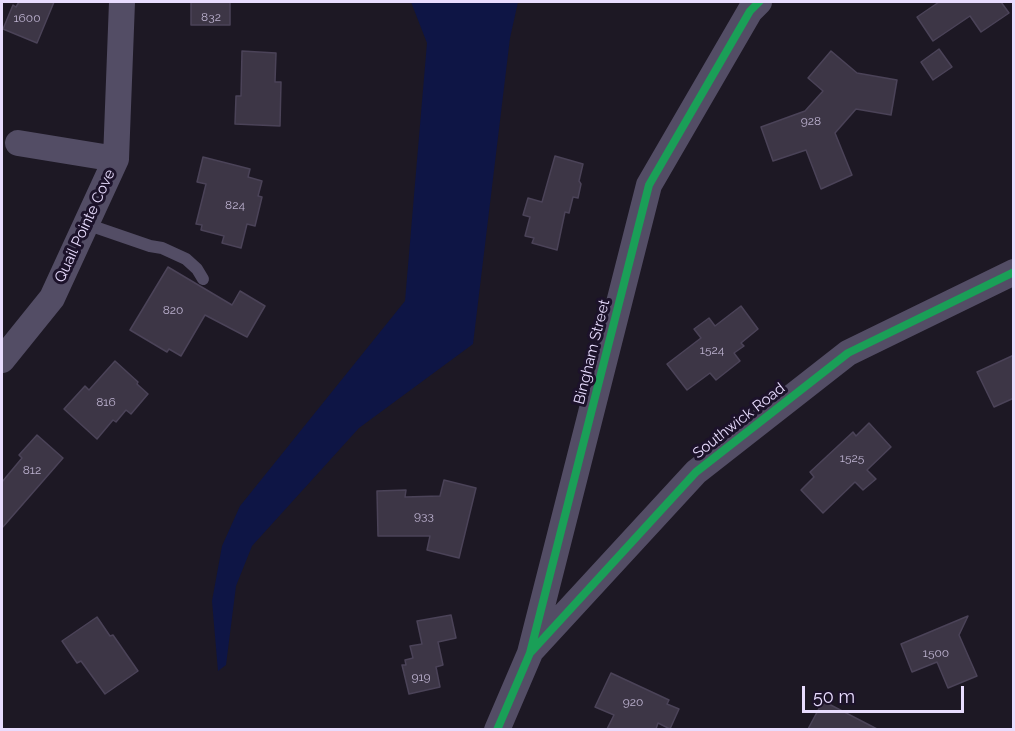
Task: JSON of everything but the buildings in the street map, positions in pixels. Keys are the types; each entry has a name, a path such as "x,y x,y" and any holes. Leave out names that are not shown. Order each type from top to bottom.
{"street":[{"name":"Quail Pointe Cove","path":"2,360 52,298 116,159 122,2"},
{"name":"Bingham Street","path":"497,729 530,653 649,185 750,11 759,2"},
{"path":"18,143 116,159"},
{"name":"Southwick Road","path":"530,653 696,472 848,353 1014,272"}],"lane":[{"path":"86,224 162,248 186,259 197,269 202,279"}],"shaded area":[{"path":"411,2 518,2 510,38 473,344 359,428 252,546 236,586 226,665 218,671 212,601 222,546 240,506 405,301 427,43"}],"cycle path":[{"path":"497,730 530,653 649,185 750,11 759,2"},
{"path":"531,652 696,472 848,353 1014,272"}]}
